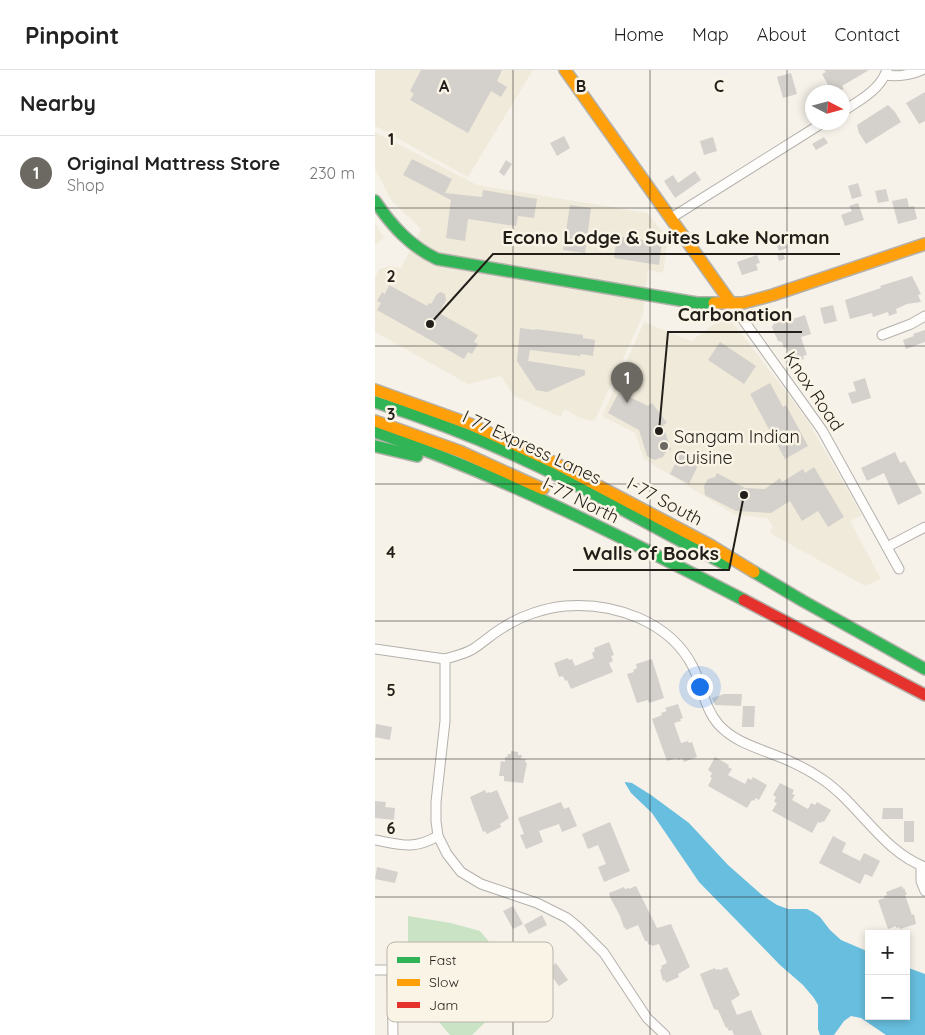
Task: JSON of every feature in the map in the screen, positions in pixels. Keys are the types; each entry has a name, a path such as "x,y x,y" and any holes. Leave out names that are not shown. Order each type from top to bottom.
{"main road":[{"name":"Knox Road","path":"565,70 731,303"},
{"path":"375,201 396,232 412,246 437,259 697,303 748,302 925,246"},
{"path":"375,383 441,413"},
{"name":"I-77 South","path":"375,390 499,436 583,477 711,545 803,601 925,669"},
{"name":"I 77 Express Lanes","path":"375,402 437,423 522,459 705,554 803,601"},
{"name":"I 77 Express Lanes","path":"375,420 459,451 522,478 597,517 690,572"},
{"name":"I-77 North","path":"375,432 427,450 538,497 690,572 925,695"},
{"path":"375,446 411,454 440,464 476,470"}],"street":[{"path":"850,106 869,94 886,72 898,76 922,70"},
{"path":"671,218 811,130"},
{"name":"Knox Road","path":"731,303 822,430 899,569"},
{"path":"882,335 911,324 925,316"},
{"path":"887,547 925,526"},
{"path":"375,649 445,659 474,648 505,626 522,617 563,606 583,605 637,616 670,637 682,649 693,667 707,708 719,725 734,738 748,746 789,761 821,778 848,800 891,846 923,866 921,881 925,891"},
{"path":"445,659 445,721 436,804 436,822 438,836 451,860 461,872 473,880 494,889 537,902 567,918 604,953 647,1018 665,1035"},
{"path":"375,840 412,846 425,843 438,836"},
{"path":"393,1035 394,1022"}],"shaded area":[{"path":"375,70 533,70 468,177 375,126"},
{"path":"375,132 477,185 647,213 668,238 663,273 648,270 643,315 595,420 589,421 565,409 560,417 513,395 501,376 468,384 375,332 375,278 379,269 389,266 401,268 421,229 391,200 375,169"},
{"path":"375,223 384,238 375,245"},
{"path":"727,315 806,418 862,515 850,521 881,579 865,586 770,533 773,526 767,518 735,515 644,459 635,433 602,416 644,322 691,341"}],"green space":[{"path":"408,916 451,923 480,931 489,942 408,942"},
{"path":"439,1022 486,1022 472,1035 450,1035"}],"water":[{"path":"625,783 632,783 689,823 728,865 762,895 777,905 788,909 807,909 813,912 841,940 865,950 865,1020 910,1020 910,968 925,974 925,1035 886,1035 861,1018 851,1016 844,1021 834,1035 820,1035 818,1029 818,1005 814,998 699,882 652,813 631,793"}],"building":[{"path":"421,70 502,70 497,81 507,87 501,97 491,91 468,133 410,100 414,94 410,91"},
{"path":"824,70 869,70 844,85 828,85 822,74 826,72"},
{"path":"791,73 797,94 783,98 777,77"},
{"path":"925,92 925,121 919,124 906,103"},
{"path":"888,105 901,122 866,144 859,133 857,125"},
{"path":"564,136 570,148 557,156 550,143"},
{"path":"713,137 717,151 704,155 700,141"},
{"path":"824,137 828,143 816,150 812,144"},
{"path":"412,159 452,179 445,193 482,197 483,190 537,199 534,218 518,216 516,226 468,219 465,241 446,238 451,200 403,175"},
{"path":"506,160 512,164 504,176 499,172"},
{"path":"695,171 701,180 675,198 664,181 673,175 678,183"},
{"path":"858,183 862,196 852,199 848,186"},
{"path":"886,189 889,201 878,203 875,191"},
{"path":"907,198 909,207 914,206 917,219 898,224 892,201"},
{"path":"858,203 864,220 845,226 841,215 852,211 849,206"},
{"path":"570,205 591,208 585,253 563,250"},
{"path":"782,232 787,248 779,251 773,235"},
{"path":"617,236 662,243 659,265 614,258"},
{"path":"783,252 785,259 779,261 777,254"},
{"path":"757,255 760,263 756,264 758,270 742,275 737,262"},
{"path":"912,276 921,294 918,295 921,302 907,304 896,309 897,313 889,316 888,312 873,317 872,313 850,319 845,300"},
{"path":"389,285 427,306 429,303 431,304 437,294 441,292 445,294 446,300 439,313 478,335 474,342 478,344 472,354 468,352 464,359 377,310 381,303 377,301 382,292 385,294"},
{"path":"833,305 837,321 824,324 820,308"},
{"path":"805,315 811,334 801,337 807,355 803,356 804,359 797,361 796,358 793,359 786,347 784,348 782,342 778,341 772,327 775,322 781,320 784,322"},
{"path":"520,328 583,335 583,338 595,340 593,356 530,350 528,361 585,370 585,375 547,392 536,390 517,361"},
{"path":"925,330 925,342 906,349 903,340"},
{"path":"720,342 756,366 744,384 708,360"},
{"path":"865,378 871,398 852,404 848,393 856,391 853,382"},
{"path":"770,383 783,407 786,405 808,446 785,459 750,394"},
{"path":"619,392 648,406 652,403 667,423 663,425 671,450 667,450 663,457 654,460 647,456 639,430 608,413"},
{"path":"683,449 701,459 689,484 670,474"},
{"path":"895,452 900,463 905,461 922,493 898,505 884,473 867,481 861,468"},
{"path":"814,467 844,517 828,527 818,511 802,521 790,501 771,513 736,511 705,495 704,486 708,479 715,477 717,473 745,488 765,489 780,478 782,482 803,469 805,473"},
{"path":"609,642 614,655 611,656 613,661 609,663 613,672 571,689 563,676 559,677 554,663 568,658 569,660 572,659 575,666 594,658 592,653 595,651 594,648"},
{"path":"652,659 664,698 649,703 648,700 637,703 627,674 634,672 633,670 637,668 636,664"},
{"path":"724,694 742,694 741,706 715,705 712,698"},
{"path":"678,704 683,718 680,719 681,721 674,723 681,743 692,742 697,757 684,762 682,758 667,761 652,719 667,711 665,708"},
{"path":"743,706 755,706 754,727 742,727"},
{"path":"376,724 392,727 390,740 375,737"},
{"path":"511,751 518,752 518,755 522,755 521,759 526,759 523,783 504,781 504,776 499,776 501,761 505,762 505,757 511,754"},
{"path":"715,757 729,765 728,767 732,769 728,775 745,784 748,778 751,780 753,777 767,785 759,800 756,798 754,801 752,800 747,808 708,786 712,773 708,770"},
{"path":"780,783 794,790 792,794 795,795 792,800 808,809 811,803 815,805 817,802 831,810 824,822 818,822 812,833 772,811 777,803 774,802 776,797 773,795"},
{"path":"485,790 486,793 490,793 497,790 509,818 500,824 501,827 487,834 485,831 483,832 470,797"},
{"path":"375,801 386,802 385,807 395,808 394,820 375,818"},
{"path":"561,802 564,809 569,807 577,826 562,832 559,824 539,831 543,842 526,849 520,835 524,834 518,818"},
{"path":"883,808 903,808 903,819 882,819"},
{"path":"904,821 914,821 914,842 904,842"},
{"path":"610,822 630,871 604,882 598,867 606,864 598,845 588,849 582,834"},
{"path":"833,836 846,843 842,852 860,861 864,853 880,861 872,877 865,874 860,884 819,863"},
{"path":"377,867 398,872 395,883 375,879"},
{"path":"636,886 657,928 671,924 690,967 678,974 679,977 666,983 665,980 663,981 660,970 661,966 667,963 659,944 649,945 645,941 638,925 626,930 610,897 609,893 624,887 629,889"},
{"path":"902,886 907,895 905,895 912,915 914,914 916,924 900,929 899,927 896,928 896,926 888,929 878,900 885,898 886,892"},
{"path":"513,906 523,924 513,929 503,911"},
{"path":"542,915 547,925 529,934 524,925"},
{"path":"556,963 568,980 559,986 553,978 553,965"},
{"path":"727,967 740,995 731,1001 737,1015 751,1010 762,1035 734,1035 732,1030 729,1031 726,1028 718,1010 714,1009 700,974 715,968 720,970"}],"traffic: fast":[{"path":"375,201 388,219 410,242 437,259 697,303 714,303"},
{"path":"375,402 453,429 504,450 725,564"},
{"path":"375,432 470,468 563,509 744,600"},
{"path":"375,446 417,456"},
{"path":"754,572 925,669"}],"traffic: slow":[{"path":"565,70 731,303"},
{"path":"714,303 743,303 773,295 925,244"},
{"path":"375,390 470,424 555,463 710,545 754,572"},
{"path":"375,421 459,451 543,489"}],"traffic: jam":[{"path":"744,600 925,695"}],"place":[{"name":"Econo Lodge & Suites Lake Norman","path":"430,324"},
{"name":"Original Mattress Store","path":"627,403"},
{"name":"Carbonation","path":"659,431"},
{"name":"Sangam Indian Cuisine","path":"664,446"},
{"name":"Walls of Books","path":"744,495"}]}
